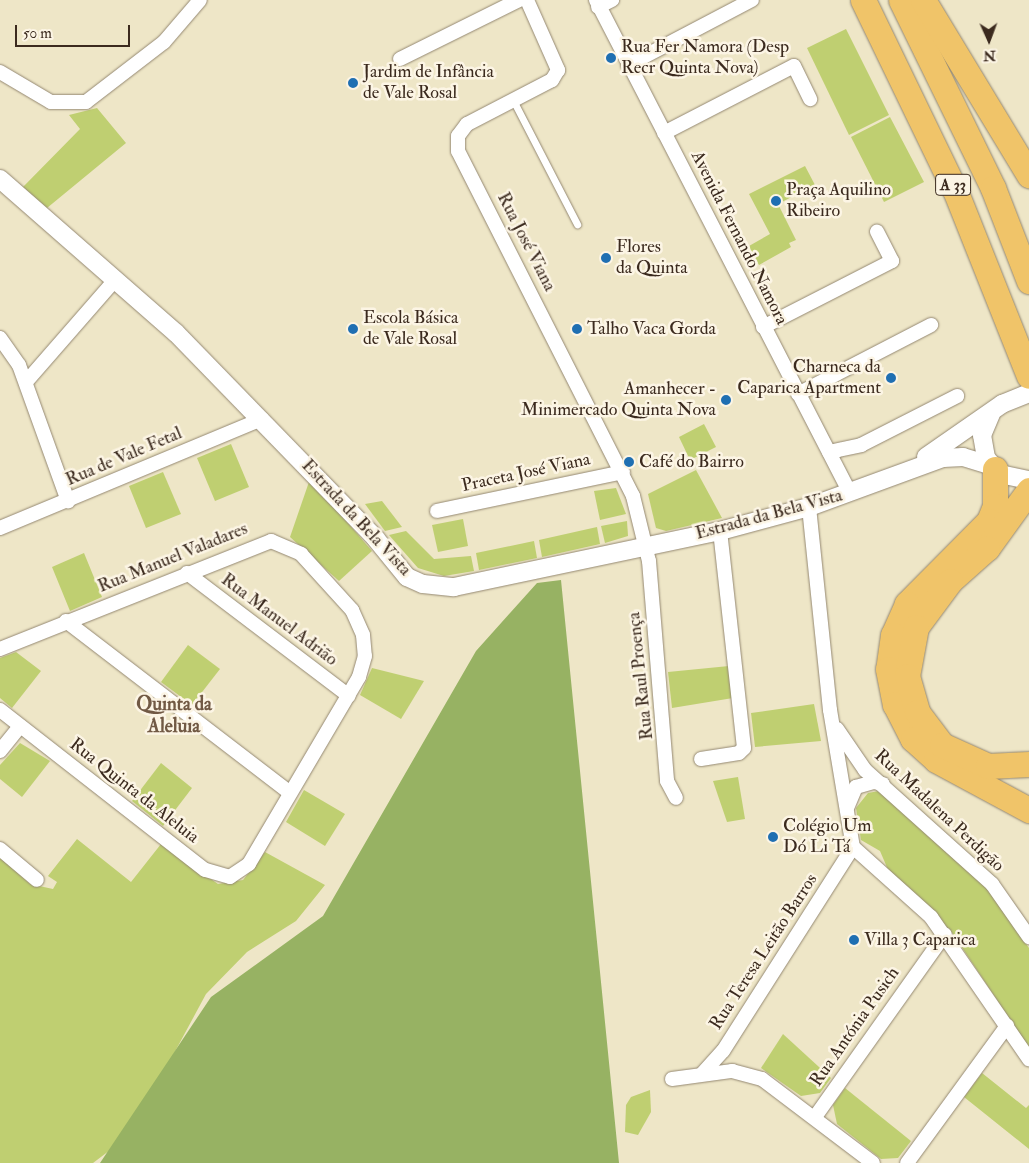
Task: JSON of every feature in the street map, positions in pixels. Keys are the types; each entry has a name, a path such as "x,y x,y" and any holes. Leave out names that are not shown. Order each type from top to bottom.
{"highway":[{"name":"A 33","path":"864,0 955,190 1029,376"},
{"name":"A 33","path":"901,0 993,188 1029,281"},
{"path":"923,0 1029,175"},
{"path":"992,467 995,506 989,521 907,604 893,635 888,670 895,704 913,739 936,760 1029,810"},
{"path":"1029,490 987,548 950,581 916,627 907,676 917,712 942,745 988,766 1029,764"}],"street":[{"path":"0,72 51,102 86,102 97,98 164,42 200,0"},
{"path":"400,59 519,0"},
{"name":"Rua José Viana","path":"527,0 558,70 552,80 461,129 458,151 623,472 646,547"},
{"path":"597,4 612,0"},
{"path":"628,65 752,0"},
{"name":"Avenida Fernando Namora","path":"597,4 850,493"},
{"path":"664,133 794,66 810,99"},
{"name":"Estrada da Bela Vista","path":"0,179 116,279 262,419 407,577 423,584 454,587 720,531 809,507 896,477"},
{"path":"763,327 892,260 877,232"},
{"path":"26,382 116,279"},
{"path":"798,394 931,325"},
{"path":"0,338 26,382 68,501"},
{"path":"896,477 1008,401 1029,393"},
{"path":"829,452 861,445 957,396"},
{"path":"991,414 982,435 992,467"},
{"name":"Rua de Vale Fetal","path":"0,528 262,419"},
{"path":"896,477 952,456 992,467 1013,479 1029,480"},
{"name":"Praceta José Viana","path":"437,511 623,472"},
{"name":"Rua Madalena Perdigão","path":"809,507 830,710 847,820 854,847"},
{"path":"701,759 739,753 744,748 720,531"},
{"name":"Rua Manuel Valadares","path":"0,649 262,542 295,550 352,610 360,625 363,666 349,696 249,864"},
{"name":"Rua Raul Proença","path":"646,547 666,781 676,798"},
{"name":"Rua Manuel Adrião","path":"186,572 349,696"},
{"path":"66,621 290,793"},
{"name":"Rua Quinta da Aleluia","path":"0,710 214,875 238,874 249,864"},
{"name":"Rua Madalena Perdigão","path":"830,710 845,745 883,784 974,866 1029,937"},
{"path":"0,751 20,726"},
{"path":"847,820 847,805 856,787 864,783 883,784"},
{"path":"854,847 945,934 1029,1059"},
{"name":"Rua Teresa Leitão Barros","path":"702,1074 723,1051 854,847"},
{"path":"0,849 37,880"},
{"name":"Rua Antónia Pusich","path":"815,1117 945,934"},
{"path":"906,1163 1007,1026"},
{"path":"672,1079 732,1071 762,1079 815,1117 873,1163"}],"lane":[{"path":"513,100 578,224"}],"green space":[{"path":"846,29 889,115 849,135 807,48"},
{"path":"97,108 126,143 47,208 23,187 80,129 69,115"},
{"path":"890,117 924,182 884,202 851,137"},
{"path":"805,166 815,185 778,204 796,240 789,243 791,247 759,265 749,246 770,234 749,194"},
{"path":"704,424 716,447 690,460 679,437"},
{"path":"231,444 249,487 215,501 197,458"},
{"path":"696,470 722,518 666,531 656,528 648,494"},
{"path":"163,472 181,514 146,528 129,486"},
{"path":"310,479 372,551 339,581 290,537"},
{"path":"616,488 626,514 600,520 594,491"},
{"path":"382,501 402,527 385,531 365,504"},
{"path":"463,519 468,546 438,552 432,525"},
{"path":"627,521 628,536 605,543 601,526"},
{"path":"597,527 600,544 542,557 539,540"},
{"path":"406,531 434,559 471,556 474,571 444,576 418,568 389,535"},
{"path":"534,541 537,558 479,570 476,553"},
{"path":"84,553 102,597 70,611 52,567"},
{"path":"561,580 619,1163 100,1163 211,997 323,916 476,651 537,583"},
{"path":"188,645 220,669 192,705 161,682"},
{"path":"16,652 41,671 12,708 0,698 0,658"},
{"path":"729,666 733,698 672,708 668,672"},
{"path":"372,668 424,681 401,719 360,695"},
{"path":"814,704 821,741 755,747 751,713"},
{"path":"20,743 50,761 22,797 0,779 0,765"},
{"path":"161,763 192,788 163,826 132,801"},
{"path":"738,777 745,819 727,822 713,781"},
{"path":"304,790 345,814 325,846 286,822"},
{"path":"879,791 982,882 1029,948 1029,1048 951,931 889,872 880,851 861,840 856,808 868,793"},
{"path":"77,839 131,882 161,844 218,884 243,880 265,852 325,885 296,921 247,952 206,994 130,1135 93,1163 0,1163 0,857 30,884 53,889 57,882 48,876"},
{"path":"783,1034 831,1078 820,1093 801,1096 761,1068"},
{"path":"982,1073 1026,1108 1029,1105 1029,1149 964,1097"},
{"path":"845,1088 911,1141 898,1158 881,1159 837,1124 833,1105"},
{"path":"650,1090 651,1112 638,1135 625,1132 626,1105 631,1097"}],"place":[{"name":"Rua Fer Namora (Desp Recr Quinta Nova)","path":"611,58"},
{"name":"Jardim de Infância de Vale Rosal","path":"353,83"},
{"name":"Praça Aquilino Ribeiro","path":"776,201"},
{"name":"Flores da Quinta","path":"606,258"},
{"name":"Escola Básica de Vale Rosal","path":"353,329"},
{"name":"Talho Vaca Gorda","path":"577,329"},
{"name":"Charneca da Caparica Apartment","path":"891,378"},
{"name":"Amanhecer - Minimercado Quinta Nova","path":"726,400"},
{"name":"Café do Bairro","path":"629,462"},
{"name":"Colégio Um Dó Li Tá","path":"773,837"},
{"name":"Villa 3 Caparica","path":"854,940"}],"district":[{"name":"Quinta da Aleluia","path":"174,716"}]}
